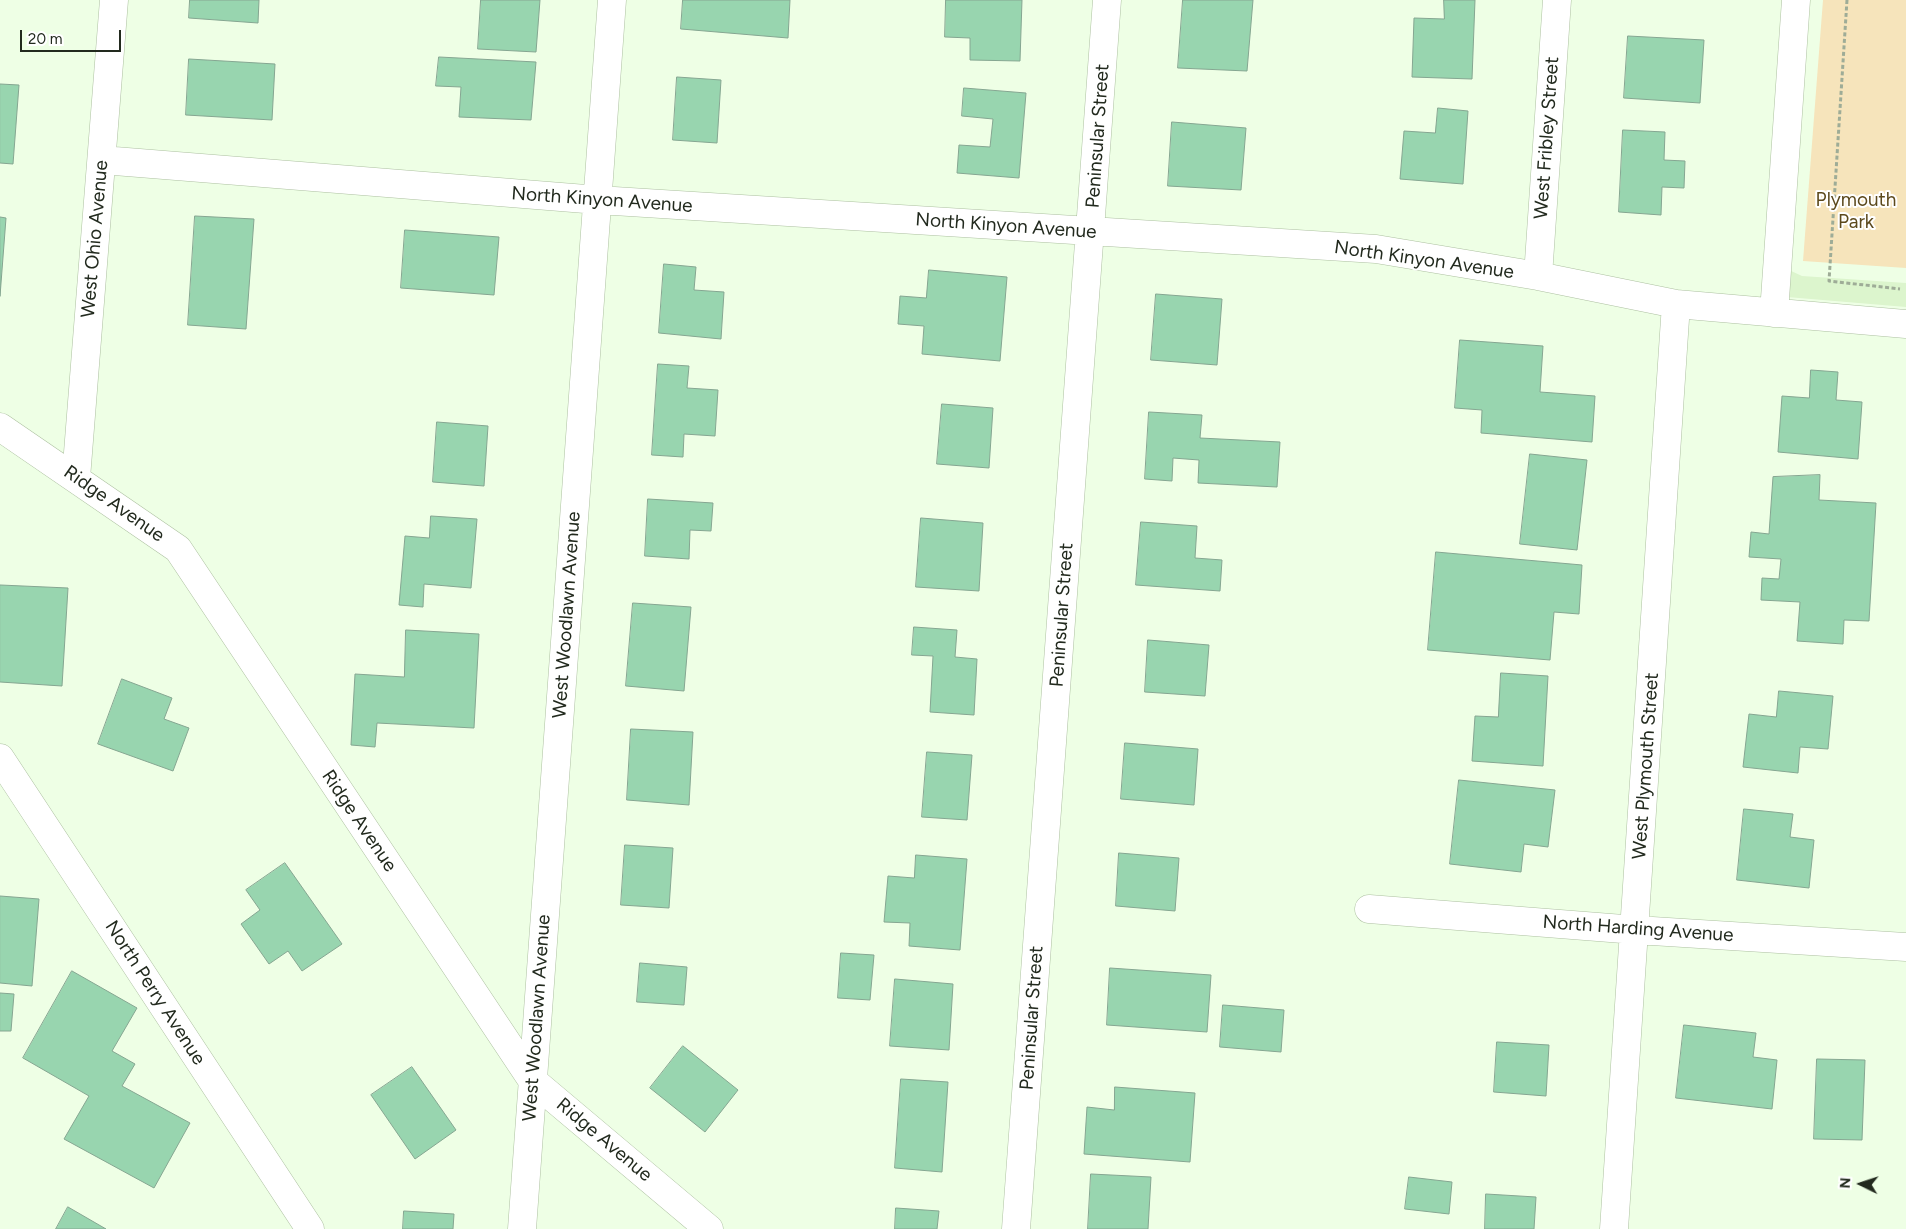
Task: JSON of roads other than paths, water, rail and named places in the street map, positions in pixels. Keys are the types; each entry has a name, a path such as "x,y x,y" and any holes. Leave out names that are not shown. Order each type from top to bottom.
{"street":[{"name":"West Ohio Avenue","path":"76,478 114,0"},
{"name":"West Woodlawn Avenue","path":"522,1229 612,0"},
{"name":"Peninsular Street","path":"1016,1229 1107,0"},
{"name":"West Fribley Street","path":"1538,276 1557,0"},
{"path":"1774,313 1796,0"},
{"name":"North Kinyon Avenue","path":"102,160 598,200 1376,249 1538,276 1676,304 1906,324"},
{"name":"West Plymouth Street","path":"1614,1229 1636,930 1676,304"},
{"name":"Ridge Avenue","path":"0,426 178,548 532,1080 709,1229"},
{"name":"North Perry Avenue","path":"0,758 310,1229"},
{"name":"North Harding Avenue","path":"1369,909 1636,930 1906,947"}],"park label":[{"name":"Plymouth Park","path":"1856,211"}]}
